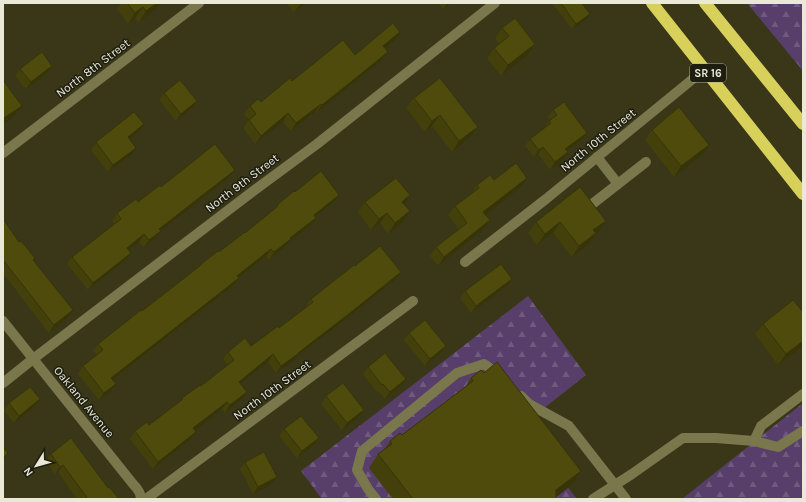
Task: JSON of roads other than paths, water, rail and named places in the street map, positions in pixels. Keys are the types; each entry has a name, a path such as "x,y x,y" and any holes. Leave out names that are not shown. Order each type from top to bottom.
{"highway":[{"name":"SR 16","path":"652,3 803,194"},
{"path":"705,3 803,124"}],"street":[{"name":"North 8th Street","path":"3,153 199,3"},
{"name":"North 9th Street","path":"3,383 317,144 495,3"},
{"name":"North 10th Street","path":"465,262 546,199 705,69"},
{"path":"597,157 618,184"},
{"path":"591,205 646,162"},
{"name":"North 10th Street","path":"146,499 413,301"},
{"name":"Oakland Avenue","path":"3,321 137,488 141,499"},
{"path":"376,499 368,489 357,470 362,451 457,373 484,364 502,376 529,404 569,426 626,499"},
{"path":"754,441 761,426 803,394"},
{"path":"593,499 616,485 683,438 716,438 754,441 778,447 803,431"}]}
